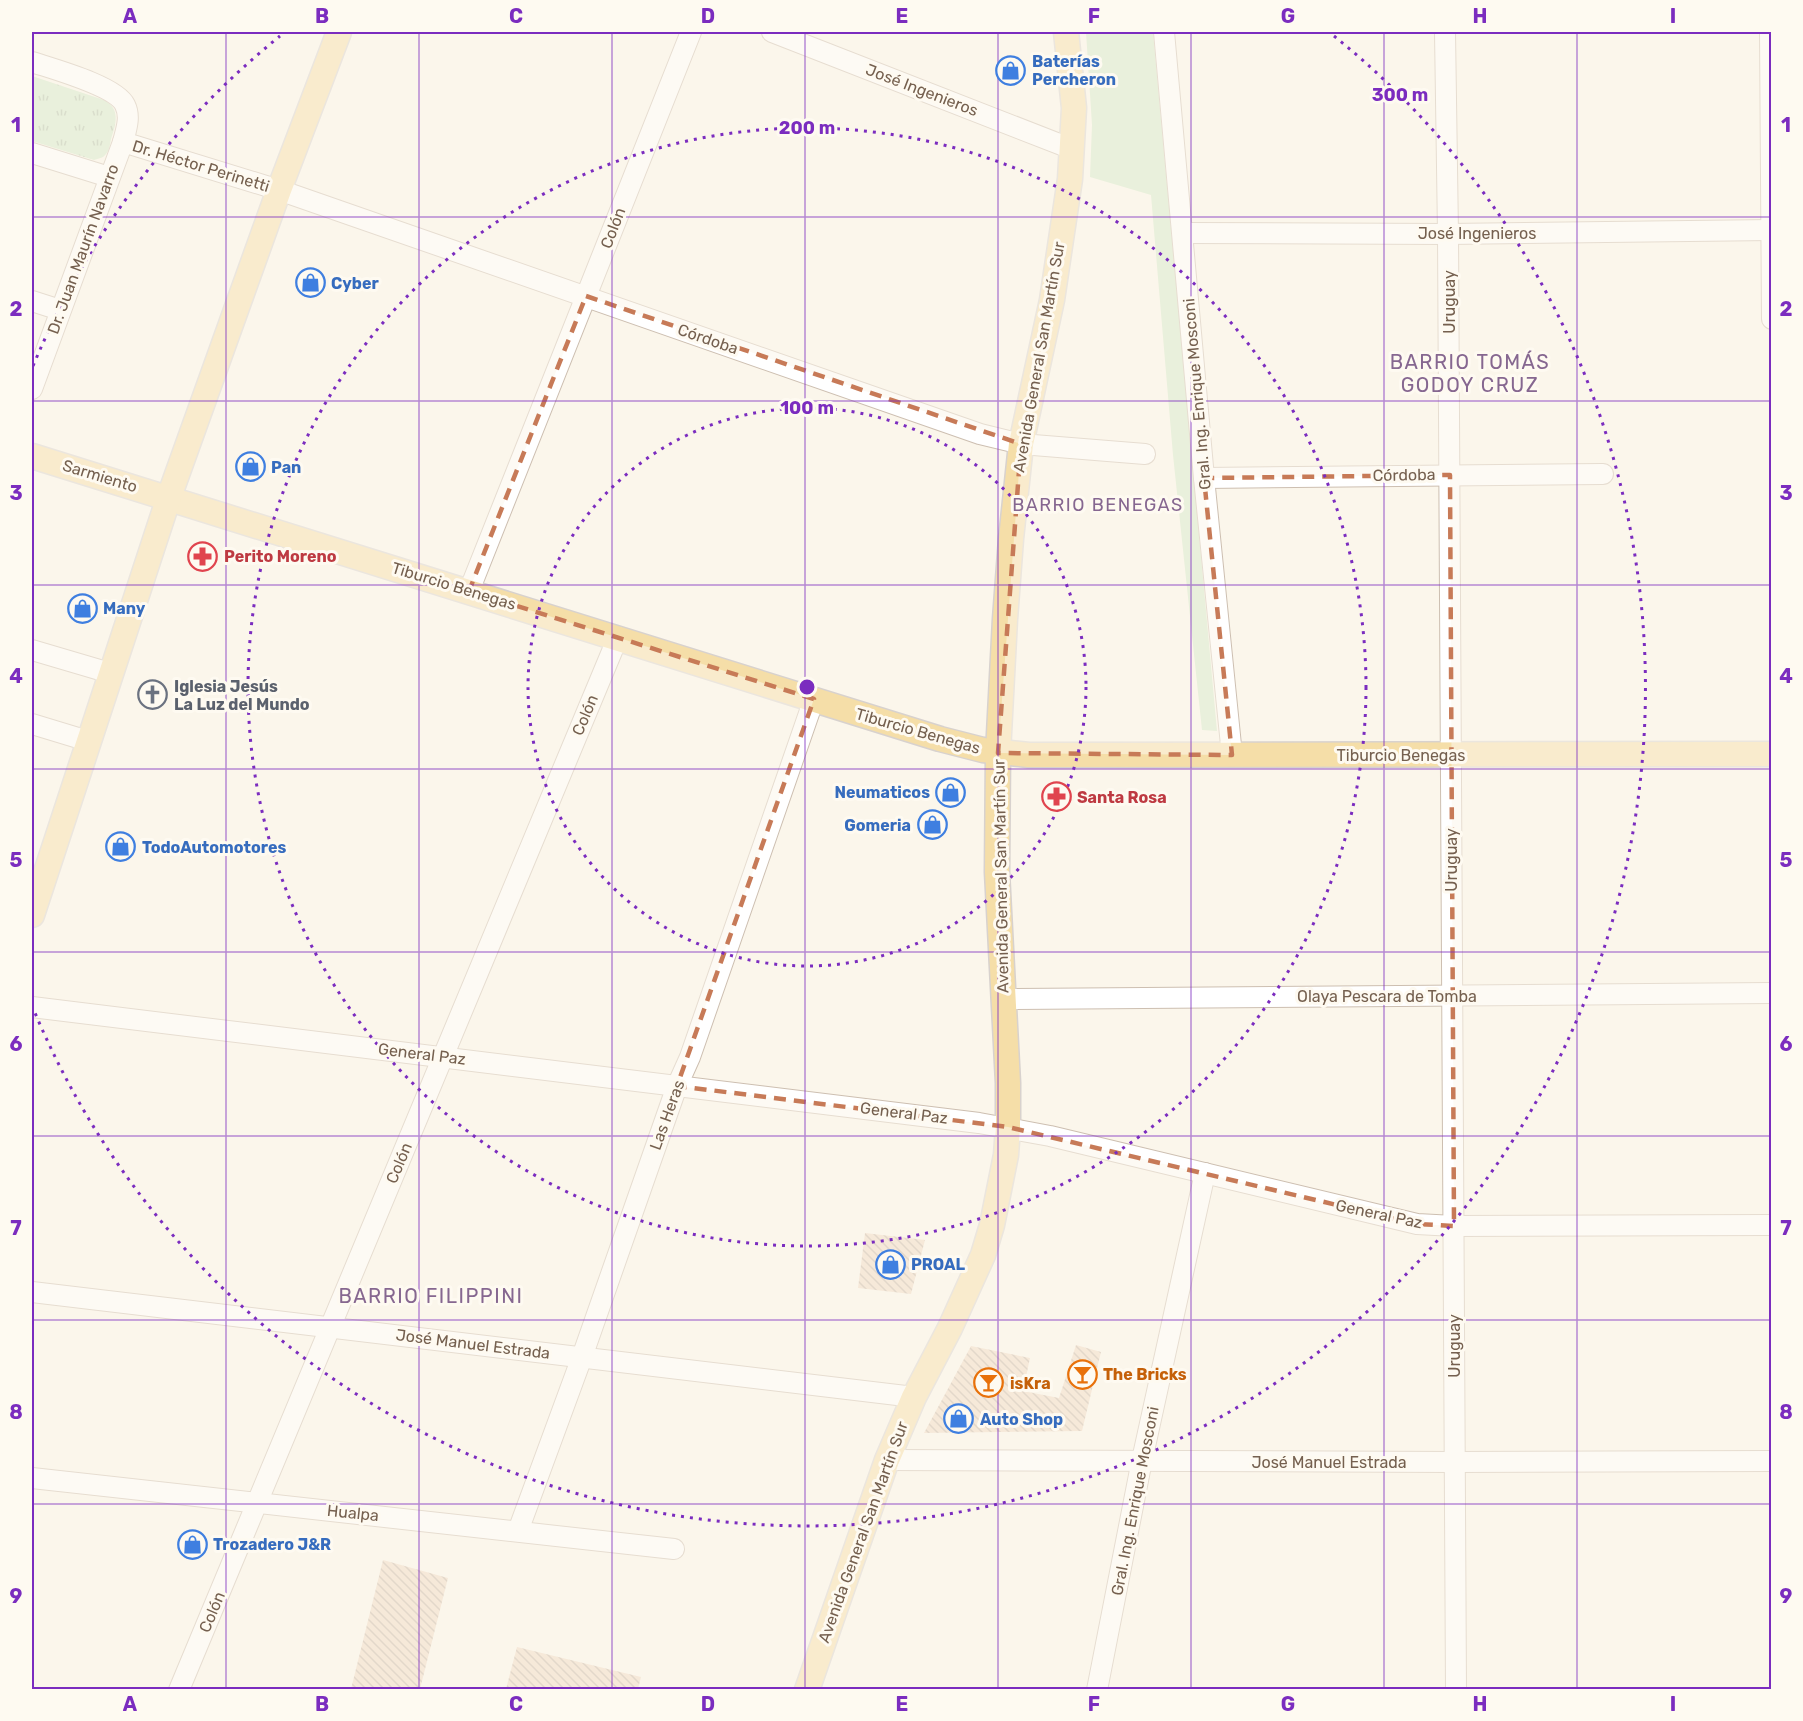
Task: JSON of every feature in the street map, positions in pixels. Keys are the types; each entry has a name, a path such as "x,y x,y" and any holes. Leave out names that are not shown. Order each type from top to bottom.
{"main road":[{"path":"32,915 168,497 339,32"},
{"name":"Avenida General San Martín Sur","path":"807,1689 887,1460 914,1396 950,1328 983,1255 1006,1155 1008,1083 998,872 998,753 1005,619 1013,518 1022,444 1052,300 1070,179 1074,108 1066,32"},
{"name":"Sarmiento","path":"32,456 168,497"},
{"name":"Tiburcio Benegas","path":"168,497 950,741 998,753 1029,755 1772,754"}],"street":[{"name":"Colón","path":"470,591 691,32"},
{"name":"José Ingenieros","path":"772,32 1072,148"},
{"name":"Gral. Ing. Enrique Mosconi","path":"1164,32 1204,478 1232,755"},
{"name":"Uruguay","path":"1445,32 1450,475 1456,1689"},
{"path":"1770,32 1772,319"},
{"name":"Dr. Juan Maurín Navarro","path":"32,62 108,89 120,97 126,108 127,124 123,142 32,389"},
{"name":"Dr. Héctor Perinetti","path":"123,142 279,190"},
{"path":"32,153 109,177"},
{"name":"Córdoba","path":"279,190 980,434 1022,444 1145,454"},
{"name":"José Ingenieros","path":"1183,234 1448,234 1771,230"},
{"path":"32,301 60,310"},
{"name":"Córdoba","path":"1204,478 1603,474"},
{"name":"Colón","path":"179,1689 618,637"},
{"path":"32,650 110,673"},
{"name":"Las Heras","path":"518,1531 582,1357 676,1086 690,1057 814,699"},
{"path":"32,724 88,741"},
{"name":"Olaya Pescara de Tomba","path":"1003,999 1772,993"},
{"name":"General Paz","path":"32,1007 1008,1127 1418,1224 1454,1226 1772,1225"},
{"name":"Gral. Ing. Enrique Mosconi","path":"1097,1689 1142,1460 1206,1173"},
{"name":"José Manuel Estrada","path":"32,1292 914,1396"},
{"name":"José Manuel Estrada","path":"887,1460 1772,1461"},
{"name":"Hualpa","path":"32,1478 674,1549"}],"highlighted area":[{"path":"586,296 1021,444 998,753 1232,755 1204,478 1450,475 1454,1226 1417,1224 1008,1127 677,1086 814,699 469,591"}],"green space":[{"path":"1086,32 1153,32 1217,731 1202,730 1173,455 1151,195 1090,177 1092,125"},
{"path":"32,76 104,100 113,108 116,117 109,149 105,155 94,160 32,141"}],"building":[{"name":"PROAL","path":"865,1233 925,1240 911,1294 858,1288"},
{"path":"1076,1345 1101,1352 1082,1431 924,1433 971,1346 1030,1358 1023,1391 1059,1398"},
{"path":"383,1560 448,1578 420,1689 351,1689"},
{"path":"517,1647 641,1677 638,1689 506,1689"}],"place":[{"name":"Baterías Percheron","path":"1011,70"},
{"name":"Cyber","path":"310,283"},
{"name":"Pan","path":"250,467"},
{"name":"Perito Moreno","path":"203,556"},
{"name":"Many","path":"82,608"},
{"name":"Iglesia Jesús La Luz del Mundo","path":"153,695"},
{"name":"Neumaticos","path":"951,792"},
{"name":"Santa Rosa","path":"1056,797"},
{"name":"Gomeria","path":"932,825"},
{"name":"TodoAutomotores","path":"121,847"},
{"name":"PROAL","path":"890,1264"},
{"name":"The Bricks","path":"1082,1374"},
{"name":"isKra","path":"989,1383"},
{"name":"Auto Shop","path":"959,1419"},
{"name":"Trozadero J&R","path":"192,1544"}],"district":[{"name":"BARRIO TOMÁS GODOY CRUZ","path":"1470,374"},
{"name":"BARRIO BENEGAS","path":"1098,505"},
{"name":"BARRIO FILIPPINI","path":"431,1296"}]}
